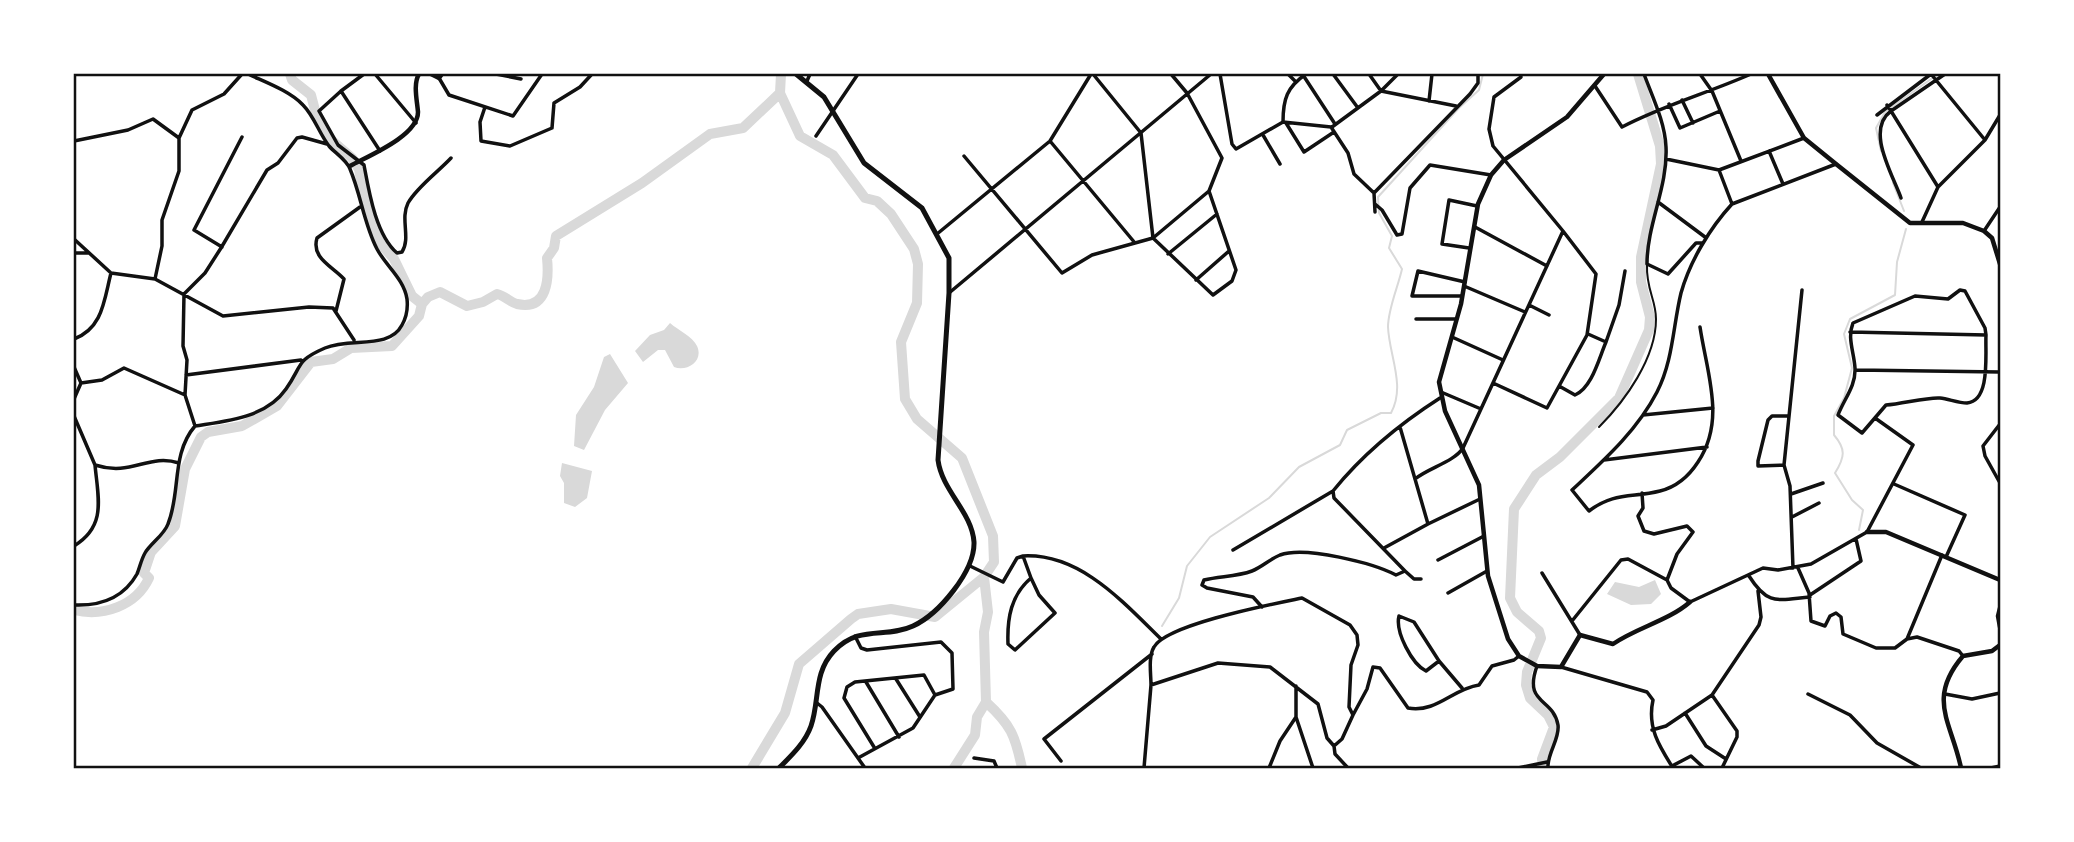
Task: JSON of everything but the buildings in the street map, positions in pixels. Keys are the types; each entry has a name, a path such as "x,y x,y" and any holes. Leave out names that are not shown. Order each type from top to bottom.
{"main road":[{"path":"779,768 804,739 817,703 818,679 835,650 855,635 902,629 922,620 973,567 974,551 972,532 944,482 939,453 950,265 937,234 918,204 889,186 858,156 824,97 797,74"}],"street":[{"path":"155,279 162,246 162,220 179,171 179,138 192,110 224,94 242,74"},
{"path":"248,74 301,103 327,144"},
{"path":"364,74 318,111 338,145 356,163 384,240 397,253 402,253 406,245 405,218 408,203 451,158"},
{"path":"375,74 416,123"},
{"path":"416,123 416,81 419,74"},
{"path":"431,74 440,76 449,94 513,116 518,113 542,74"},
{"path":"496,74 521,79"},
{"path":"485,107 480,122 481,141 510,146 552,128 554,103 580,87 592,74"},
{"path":"807,81 810,74"},
{"path":"816,136 858,74"},
{"path":"937,234 1049,141 1092,74 1140,133 1153,238 1213,295 1232,281 1236,270 1209,191"},
{"path":"964,156 1062,273 1092,255 1153,238 1209,191 1222,158 1187,93 1171,74"},
{"path":"950,293 1211,74"},
{"path":"1220,74 1232,144 1236,149 1284,123 1334,128"},
{"path":"1288,74 1295,81"},
{"path":"1375,212 1374,193 1354,174 1352,160 1334,128 1305,74 1295,81 1283,101 1284,123 1304,152 1334,128 1358,108 1381,91 1398,74"},
{"path":"1333,74 1358,108"},
{"path":"1369,74 1381,91 1456,106"},
{"path":"1429,101 1432,74"},
{"path":"1374,193 1478,83 1478,74"},
{"path":"1493,383 1547,408 1588,334 1596,274 1493,146 1489,129 1494,97 1521,77 1520,74"},
{"path":"1604,74 1567,117 1504,160 1491,175 1478,206 1462,296 1440,367 1440,395 1482,498 1487,571 1503,625 1519,656 1535,666 1562,667 1647,692 1653,700 1650,712 1652,730 1672,767 1690,755 1704,768"},
{"path":"1644,74 1664,134 1666,159 1647,245 1647,264 1668,274 1696,243 1703,243"},
{"path":"1700,74 1712,91 1741,161"},
{"path":"1595,86 1622,127 1670,104 1712,91 1751,74"},
{"path":"1768,74 1804,138 1910,223 1963,223 1984,231 1992,238 2000,264"},
{"path":"1877,115 1931,74 1985,140"},
{"path":"1901,198 1879,131 1885,116 1944,74"},
{"path":"341,91 380,151"},
{"path":"1682,100 1693,123"},
{"path":"1670,104 1680,128 1720,111"},
{"path":"1887,105 1938,187"},
{"path":"1921,224 1938,187 1985,140 2000,115"},
{"path":"74,141 128,130 153,119 179,138"},
{"path":"356,163 380,151 416,123"},
{"path":"1263,134 1280,164"},
{"path":"195,426 185,395 184,295 205,273 222,247 260,178 278,163 297,138 302,136 327,144 356,163"},
{"path":"222,247 194,230 242,137"},
{"path":"1666,159 1719,170 1804,138"},
{"path":"1049,141 1135,243"},
{"path":"1769,151 1783,184"},
{"path":"186,375 301,360 329,346 354,340 385,341 393,337 407,312 407,299 402,286 377,249 369,222 360,207 356,163"},
{"path":"1700,327 1713,408 1712,438 1708,447 1692,472 1672,487 1605,499 1589,511 1572,490 1602,462 1643,415 1665,369 1682,291 1705,237 1732,204 1836,164"},
{"path":"1376,205 1397,235 1402,234 1410,187 1430,165 1491,175"},
{"path":"1719,170 1732,204"},
{"path":"1469,248 1442,244 1449,200 1478,206"},
{"path":"1658,202 1705,237"},
{"path":"336,311 344,279 317,256 315,246 317,238 360,207"},
{"path":"1984,231 2000,207"},
{"path":"1168,254 1217,214"},
{"path":"1473,226 1547,266"},
{"path":"1415,479 1427,469 1460,454 1563,231"},
{"path":"74,239 111,273 155,279 223,316 326,307 336,311 354,340"},
{"path":"1196,280 1230,251"},
{"path":"74,254 87,253"},
{"path":"1462,296 1412,296 1418,271 1464,284 1525,312"},
{"path":"1559,386 1575,395 1582,392 1606,342 1619,305 1625,271"},
{"path":"74,339 87,334 95,326 111,273"},
{"path":"1793,568 1791,494 1784,465 1802,290"},
{"path":"1960,290 1965,291 1985,328 1981,395 1967,403 1937,398 1886,405 1862,433 1838,415 1849,399 1855,370 1850,332 1853,323 1860,318 1915,296 1948,299 1960,290"},
{"path":"1528,305 1549,315"},
{"path":"1416,319 1455,319"},
{"path":"1850,332 1986,335"},
{"path":"1588,334 1606,342"},
{"path":"1450,336 1503,360"},
{"path":"74,605 95,606 124,591 137,574 145,553 168,526 179,463 188,436 195,426 229,423 264,407 285,391 301,360"},
{"path":"74,368 82,383"},
{"path":"82,383 103,380 124,368 185,395"},
{"path":"1855,370 2000,372"},
{"path":"74,400 82,383"},
{"path":"1440,395 1481,409"},
{"path":"1233,550 1333,491 1350,471 1440,395"},
{"path":"1643,415 1713,408"},
{"path":"74,416 94,465 101,500 92,530 74,546"},
{"path":"1784,465 1758,466 1758,461 1768,419 1772,416 1788,416"},
{"path":"1542,573 1580,635 1614,644 1636,629 1679,611 1690,602 1763,568 1798,568 1811,564 1867,532 1913,445 1875,418"},
{"path":"2000,424 1983,446 1985,456 2000,483"},
{"path":"1400,427 1428,524"},
{"path":"1602,462 1708,447"},
{"path":"94,465 125,470 164,458 179,463"},
{"path":"1791,494 1824,483"},
{"path":"1893,484 1965,515 1907,639"},
{"path":"1333,491 1334,498 1405,571 1414,579 1421,579"},
{"path":"1642,493 1643,508 1638,516 1644,531 1654,534 1687,526 1693,532 1677,554 1667,580"},
{"path":"1383,548 1482,498"},
{"path":"1792,517 1819,503"},
{"path":"1867,532 1886,532 2000,580"},
{"path":"1438,560 1484,537"},
{"path":"1758,591 1773,601 1810,596 1861,561 1856,539"},
{"path":"1262,607 1253,597 1207,588 1202,585 1204,580 1254,570 1282,554 1339,558 1379,566 1396,575 1405,571"},
{"path":"1023,556 1039,595 1055,613 1015,650 1008,644 1011,607 1019,589 1031,578"},
{"path":"973,567 999,580 1007,579 1012,566 1023,556 1058,559 1094,579 1114,594 1161,639"},
{"path":"1572,621 1621,560 1628,559 1667,580 1671,588 1690,602"},
{"path":"1798,568 1810,596 1811,621 1825,626 1830,616 1836,613 1841,617 1843,634 1886,649 1895,648 1907,639 1917,637 1959,651 1963,656"},
{"path":"1448,593 1487,571"},
{"path":"1652,730 1666,726 1712,695 1759,625 1761,617 1758,591 1749,576"},
{"path":"1061,761 1044,739 1152,654 1161,639 1178,629 1302,598 1350,625 1357,635 1358,645 1351,665 1349,707 1353,715"},
{"path":"2000,608 2000,627"},
{"path":"1439,661 1426,671 1421,669 1406,647 1397,621 1399,616 1414,622 1439,661 1462,688"},
{"path":"855,635 861,648 867,650 941,642 952,653 953,689 947,694 935,695"},
{"path":"1562,667 1580,635"},
{"path":"1961,768 1944,719 1943,693 1951,672 1963,656 1992,651 2000,645"},
{"path":"1144,768 1152,654"},
{"path":"1334,746 1342,739 1367,689 1373,667 1380,668 1408,708 1424,710 1432,708 1462,688 1479,685 1492,666 1519,656"},
{"path":"1150,685 1230,662 1270,667 1318,704 1327,738 1334,746 1335,754 1348,768"},
{"path":"1535,666 1533,692 1557,720 1559,731 1544,763"},
{"path":"874,747 844,698 847,687 855,682 924,675 935,695"},
{"path":"896,679 920,717"},
{"path":"865,681 899,737"},
{"path":"1296,686 1296,717 1312,768"},
{"path":"1943,693 1972,699 2000,694"},
{"path":"858,758 913,728 935,695"},
{"path":"1712,695 1737,731 1737,737 1722,768"},
{"path":"1808,695 1850,715 1877,743 1921,768"},
{"path":"817,703 822,706 865,768"},
{"path":"1685,713 1706,746 1726,759"},
{"path":"1269,768 1280,741 1296,717"},
{"path":"974,758 994,761 998,768"},
{"path":"1518,768 1544,763"},
{"path":"1544,763 1548,768"},
{"path":"1991,768 2000,766"}],"lane":[{"path":"1599,427 1632,390 1654,336 1656,315 1646,283 1647,264"}],"shaded area":[{"path":"670,323 697,346 698,356 689,367 674,367 665,350 658,350 643,362 635,351 650,335 664,330"},
{"path":"610,354 628,383 605,410 584,450 574,446 576,415 594,387 604,357"},
{"path":"562,463 592,471 587,498 575,507 564,503 564,483 560,476"},
{"path":"1655,580 1661,594 1651,604 1631,605 1607,594 1615,582 1639,587"}],"waterway":[{"path":"74,610 96,612 118,607 136,596 143,588 149,578 144,573 151,552 175,526 185,469 201,437 208,432 242,426 277,406 311,362 333,359 351,348 392,346 419,316 422,304 412,296 394,259 380,243 363,193 359,169 352,158 329,138 316,114 311,95 292,80 290,74"},
{"path":"752,768 785,713 799,664 851,619 858,614 891,609 935,617 984,577 994,562 993,536 962,458 917,419 905,399 901,342 917,303 918,264 914,249 891,214 877,201 865,198 833,155 800,136 780,93 781,74"},
{"path":"1162,626 1179,598 1187,566 1210,537 1269,498 1299,467 1340,445 1347,430 1381,413 1391,413 1397,381 1388,320 1402,269 1389,248 1392,236 1379,213 1378,197 1459,108 1479,90 1483,74"},
{"path":"1543,768 1542,759 1554,727 1548,715 1530,698 1526,685 1527,672 1541,638 1539,631 1517,612 1510,598 1514,509 1536,475 1560,457 1619,398 1649,330 1650,317 1641,282 1641,257 1661,164 1660,146 1638,74"},
{"path":"1881,151 1876,128 1885,112 1938,74"},
{"path":"422,304 428,297 440,292 467,306 483,302 497,294 517,304 535,303 541,298 547,283 547,258 554,248 556,236 642,183 710,134 743,128 780,93"},
{"path":"1893,183 1904,211"},
{"path":"1859,530 1863,510 1852,500 1835,473 1843,453 1834,435 1834,416 1844,398 1852,368 1844,334 1850,319 1895,295 1897,262 1906,229"},
{"path":"984,577 988,612 984,632 986,702 1011,731 1022,768"},
{"path":"954,768 975,735 977,717 986,702"}]}
